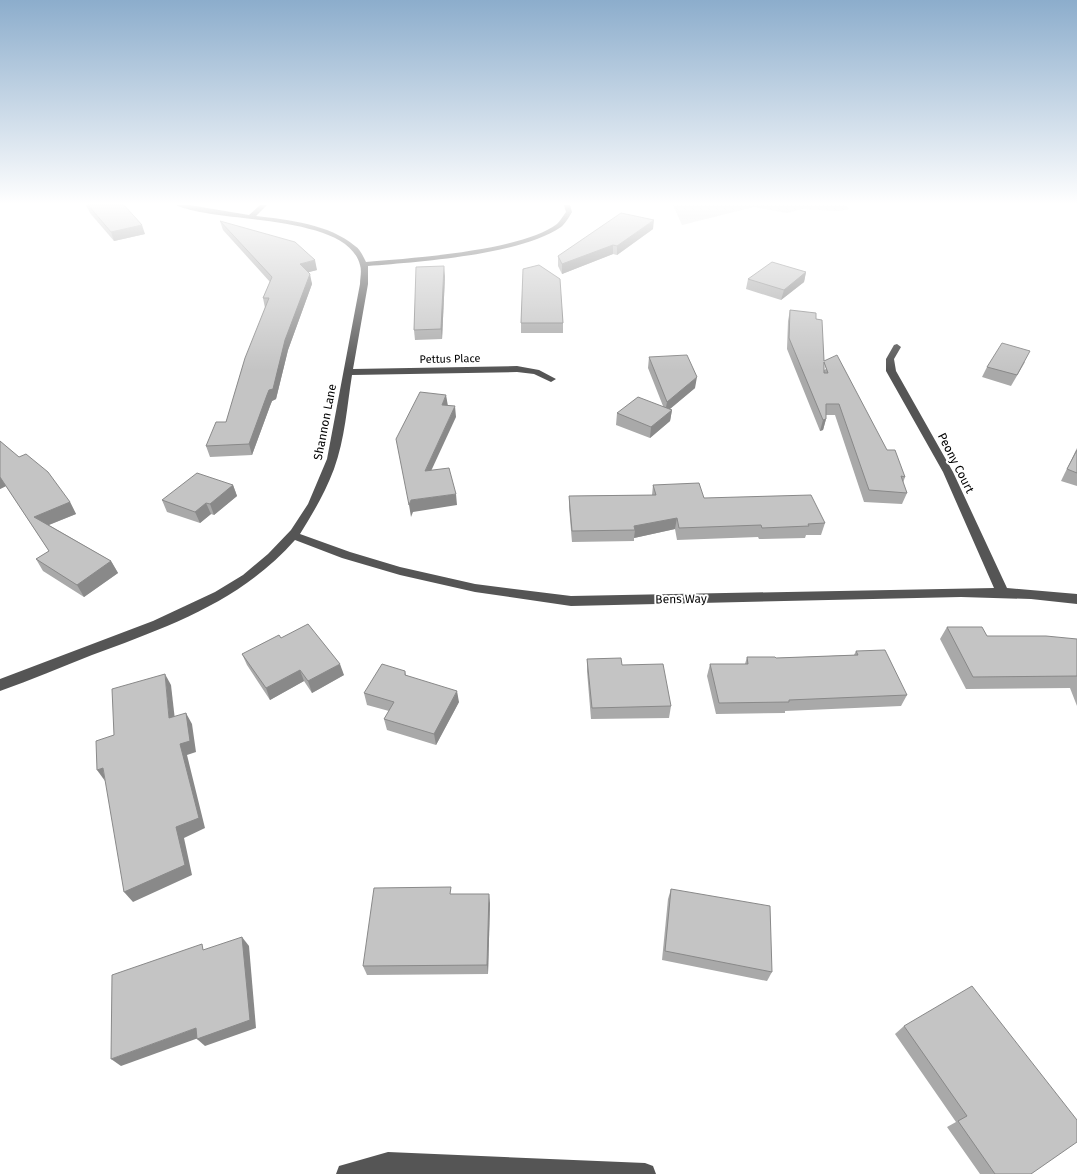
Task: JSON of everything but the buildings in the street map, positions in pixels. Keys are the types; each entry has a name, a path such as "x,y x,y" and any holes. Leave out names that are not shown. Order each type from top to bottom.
{"street":[{"path":"362,260 364,264 403,260"},
{"name":"Shannon Lane","path":"0,685 182,615 222,596 254,574 294,536 312,507 329,469 337,436 364,284 364,264"},
{"name":"Peony Court","path":"897,347 890,359 891,371 948,472 1003,593"},
{"name":"Pettus Place","path":"348,372 517,369 536,372 551,379"},
{"name":"Bens Way","path":"294,536 346,555 400,571 475,588 571,601 892,595 941,592 1003,593 1077,600"},
{"path":"347,1174 388,1163 645,1174"}]}
